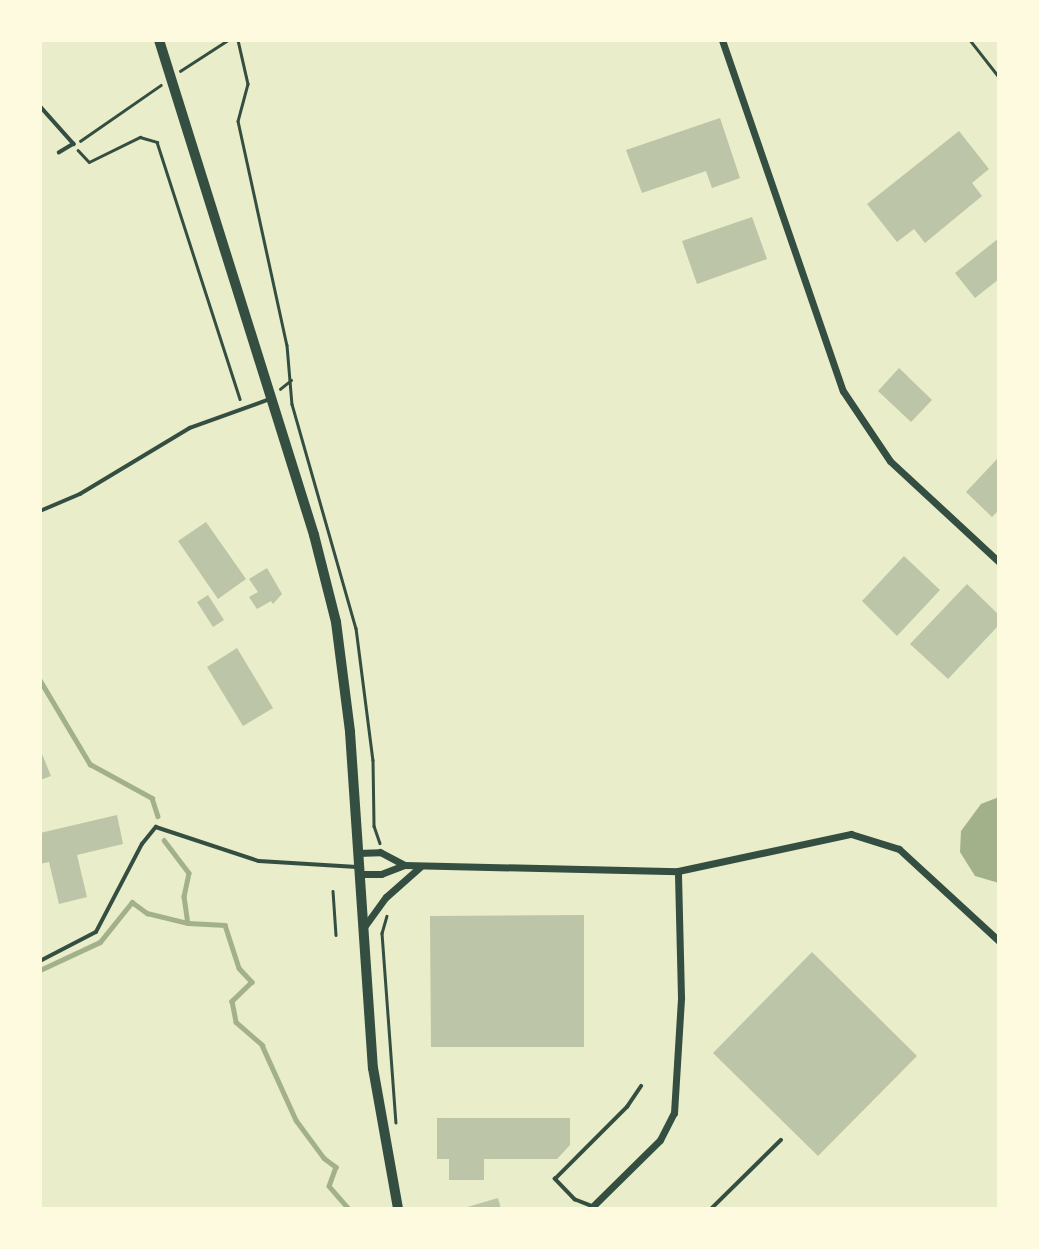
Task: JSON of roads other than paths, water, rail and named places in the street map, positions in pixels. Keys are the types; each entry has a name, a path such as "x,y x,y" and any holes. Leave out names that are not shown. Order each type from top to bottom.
{"main road":[{"path":"159,40 336,622 345,677 361,933 373,1068 398,1209"}],"street":[{"path":"722,40 843,391 890,461 999,562"},
{"path":"357,871 381,874 404,866 678,871 818,838 865,836 909,857 999,941"},
{"path":"357,853 380,852 404,866"},
{"path":"361,933 386,897 420,867"},
{"path":"591,1207 660,1140 674,1113 681,997 678,871"}],"lane":[{"path":"40,106 74,144 59,153"},
{"path":"40,511 80,494 190,428 247,405 270,399"},
{"path":"40,961 96,932 142,844 156,827 259,861 357,871"},
{"path":"591,1207 575,1200 555,1179 627,1107 641,1086"},
{"path":"711,1209 780,1140"}],"waterway":[{"path":"40,680 90,764 152,798 158,816"},
{"path":"164,840 189,873 184,896 188,923 225,925 239,968 252,982 232,1001 236,1022 262,1045 296,1120 324,1158 336,1167 329,1186 349,1209"},
{"path":"40,970 100,942 132,902 147,913 188,923"}]}
